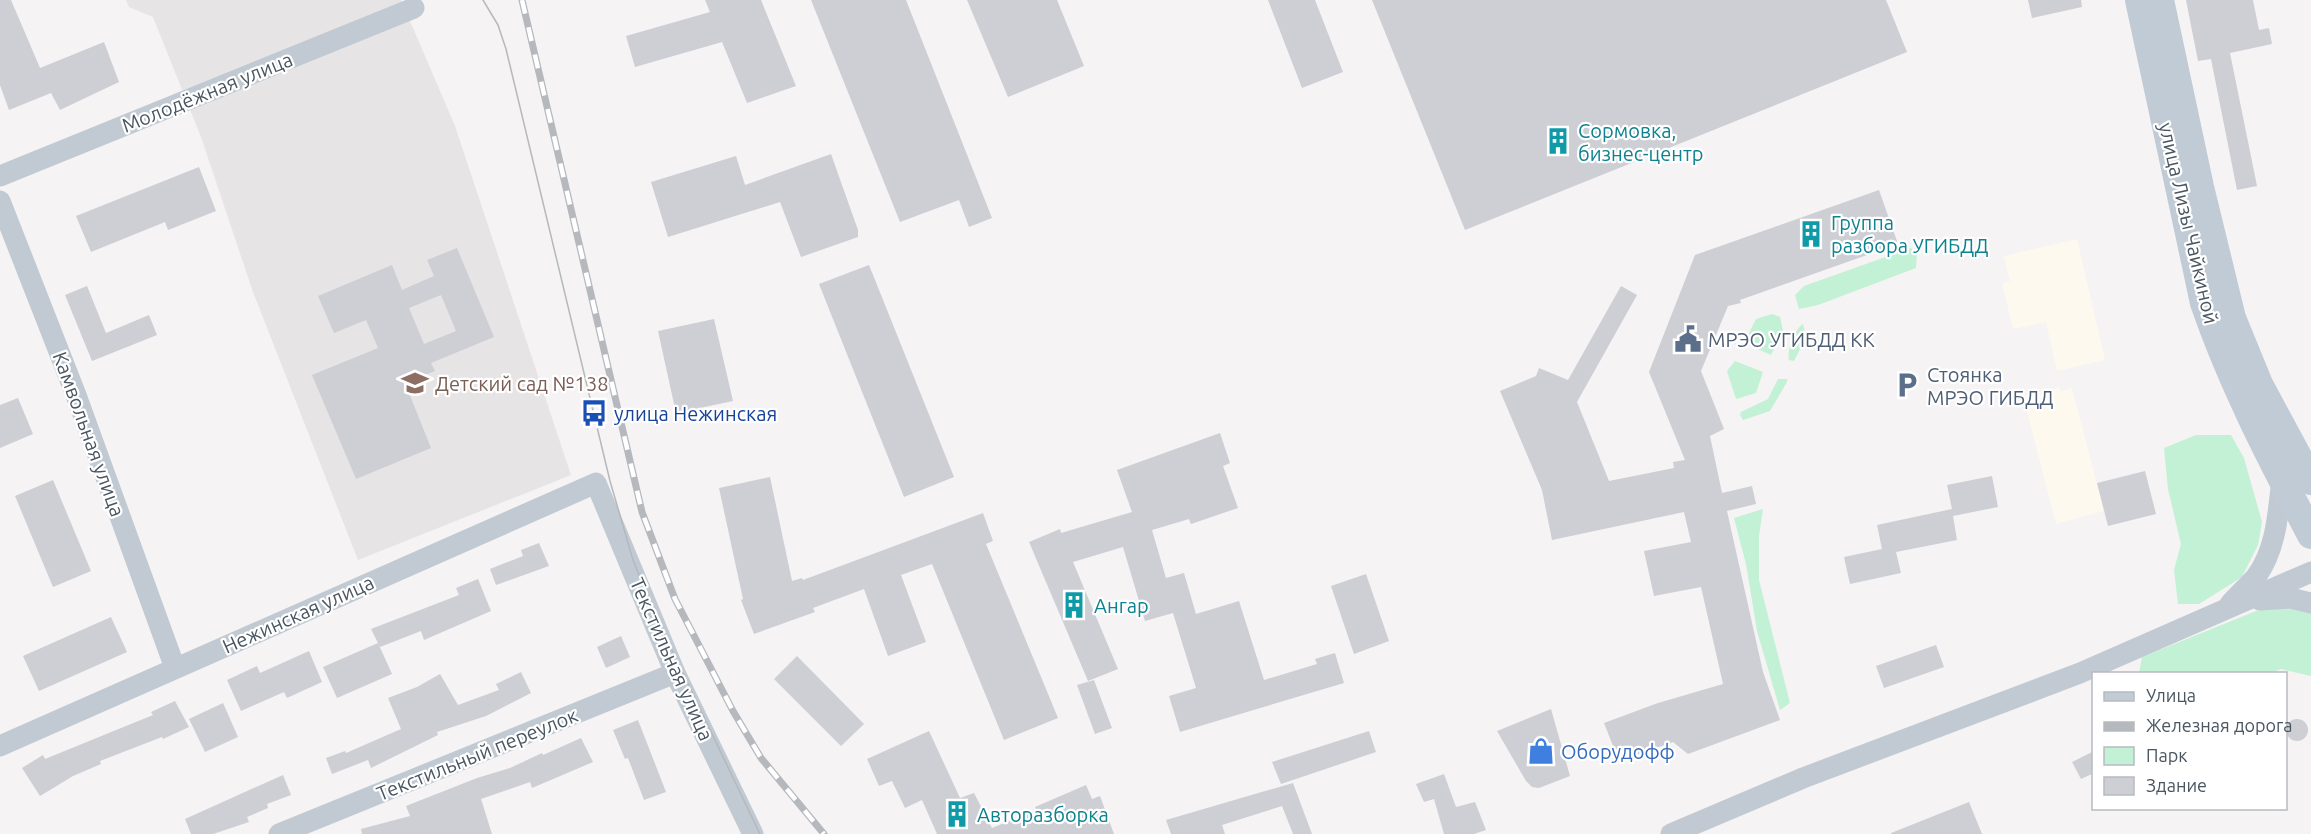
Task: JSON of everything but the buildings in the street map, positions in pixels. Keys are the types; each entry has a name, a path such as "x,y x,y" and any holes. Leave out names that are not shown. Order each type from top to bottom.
{"main road":[{"name":"улица Лизы Чайкиной","path":"2139,0 2204,303 2237,390 2311,535"},
{"name":"улица Лизы Чайкиной","path":"2160,0 2200,187 2232,318 2259,384 2311,481"}],"street":[{"name":"Молодёжная улица","path":"0,176 414,8"},
{"name":"Камвольная улица","path":"0,201 76,395 175,668"},
{"path":"2222,612 2256,576 2270,550 2277,523 2282,478"},
{"name":"Нежинская улица","path":"0,746 596,483"},
{"name":"Текстильная улица","path":"596,483 675,673 753,834"},
{"path":"1671,834 1803,778 2080,673 2311,572"},
{"path":"2222,612 2261,600 2290,598 2311,603"},
{"name":"Текстильный переулок","path":"279,834 675,673"}],"shaded area":[{"name":"Детский сад №138","path":"126,0 401,0 455,126 571,475 358,560 253,292 201,137 153,17 129,7"},
{"path":"2077,239 2105,360 2057,371 2046,322 2013,329 2002,283 2010,281 2004,256"},
{"path":"2060,387 2061,391 2072,388 2104,511 2056,524 2023,396"}],"green space":[{"path":"1911,248 1917,253 1916,268 1818,305 1799,309 1795,295 1804,286"},
{"path":"1772,314 1780,317 1783,331 1771,355 1744,343 1756,319"},
{"path":"1803,324 1805,334 1803,343 1794,361 1789,360 1792,340"},
{"path":"1735,361 1763,372 1756,393 1736,399 1727,371"},
{"path":"1778,379 1787,379 1787,382 1770,411 1743,420 1741,412 1768,399"},
{"path":"2196,435 2231,435 2244,458 2262,522 2258,545 2242,577 2199,604 2178,604 2174,570 2181,544 2168,489 2164,448"},
{"path":"1763,509 1759,536 1759,580 1790,703 1780,710 1757,631 1746,564 1734,518"},
{"path":"2271,605 2311,613 2311,676 2281,669 2273,672 2139,672 2142,657"}],"tram line":[{"path":"483,0 498,25 506,49 610,481 633,560 655,615 760,834"}],"railway":[{"path":"522,0 642,512 675,599 733,711 761,758 824,834"}],"place":[{"name":"Сормовка, бизнес-центр","path":"1558,141"},
{"name":"Группа разбора УГИБДД","path":"1811,234"},
{"name":"МРЭО УГИБДД КК","path":"1688,339"},
{"name":"Детский сад №138","path":"415,383"},
{"name":"Стоянка МРЭО ГИБДД","path":"1907,385"},
{"name":"улица Нежинская","path":"594,413"},
{"name":"Ангар","path":"1074,605"},
{"name":"Оборудофф","path":"1541,751"},
{"name":"Авторазборка","path":"957,814"}]}
